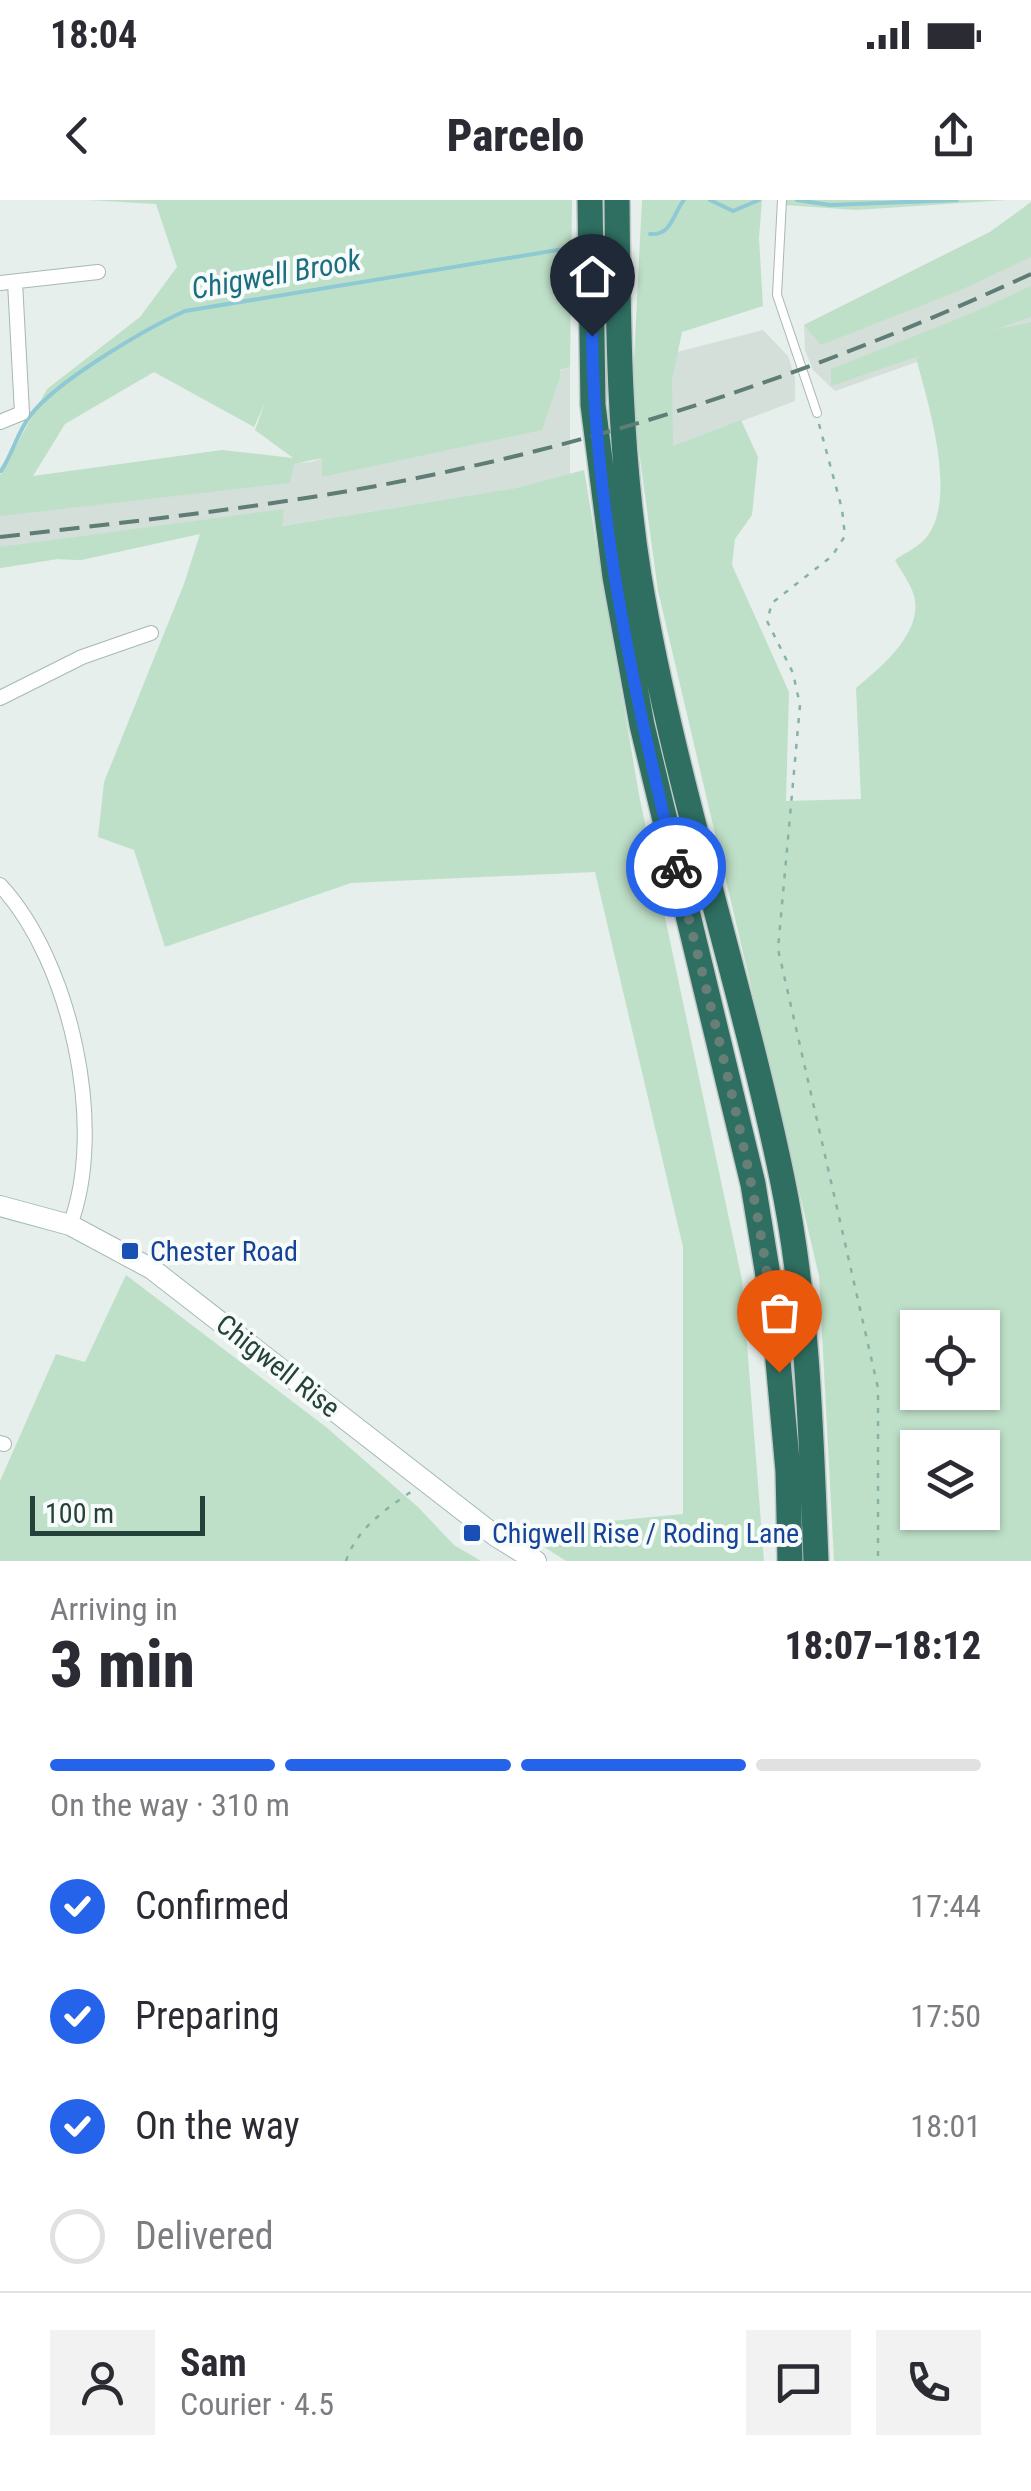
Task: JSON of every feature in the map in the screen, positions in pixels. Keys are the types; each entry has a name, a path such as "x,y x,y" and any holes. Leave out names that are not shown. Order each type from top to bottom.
{"highway":[{"path":"590,200 593,405 616,577 642,726 754,1184 773,1306 788,1471 790,1561"},
{"path":"617,200 619,400 639,574 667,718 782,1179 801,1298 816,1561"}],"main road":[{"name":"Chigwell Rise","path":"0,1206 70,1225 152,1269 497,1537 536,1561"}],"street":[{"path":"0,422 22,413 8,282 98,272"},
{"path":"0,698 82,656 151,633"},
{"path":"0,885 47,956 70,1014 84,1092 78,1204 70,1225"}],"lane":[{"path":"782,200 777,295 816,413"}],"path":[{"path":"816,413 842,509 845,536 832,556 772,602 767,621 793,673 800,705 778,948 878,1388 878,1561"},
{"path":"346,1561 352,1542 425,1480"}],"shaded area":[{"path":"1031,203 1031,322 976,335 917,362 835,391 813,370 805,350 804,325 990,232"},
{"path":"763,330 788,356 795,378 795,401 673,447 642,361"},
{"path":"570,367 570,474 517,488 281,526 201,533 81,560 57,559 0,568 0,476 50,485 311,462"}],"green space":[{"path":"87,200 572,200 570,367 560,370 542,430 322,477 322,458 294,464 290,483 0,516 0,475 47,389 140,317 177,267 156,204","holes":["154,372 254,427 265,403 255,430 293,458 222,450 33,476 65,424"]},
{"path":"642,200 762,200 759,238 763,306 682,332 672,380 673,446 741,420 758,457 752,515 735,539 732,565 789,692 786,801 861,799 856,688 898,648 913,623 914,596 895,560 922,542 933,526 939,504 938,453 916,358 931,352 831,386 831,369 1031,286 1031,317 994,330 1031,322 1031,1561 834,1561 819,1276 658,591 632,400"},
{"path":"786,200 1007,200 856,210 785,205"},
{"path":"1031,202 1031,257 961,290 821,345 804,325 990,232"},
{"path":"584,470 639,795 742,1280 764,1561 566,1561 518,1530 683,1514 683,1247 595,872 351,883 165,947 134,850 98,837 104,782 184,584 200,534 81,560 57,559 0,568 0,547 284,509 282,526 516,488"},
{"path":"126,1275 326,1427 418,1507 454,1545 481,1561 0,1561 0,1481 56,1354 85,1362"}],"waterway":[{"name":"Chigwell Brook","path":"650,234 668,228 684,200"},
{"name":"Chigwell Brook","path":"710,200 733,211 759,200"},
{"name":"Chigwell Brook","path":"797,200 830,205 957,200"},
{"name":"Chigwell Brook","path":"1,471 26,423 42,402 102,357 185,311 564,249"}],"railway":[{"path":"0,537 282,502 394,483 525,454 746,389 890,335 1031,274"}],"way so far":[{"path":"676,867 754,1184 779,1372"}],"place":[{"name":"Chester Road","path":"130,1251"},
{"name":"Chigwell Rise / Roding Lane","path":"472,1533"}],"route":[{"path":"592,336 593,405 616,577 642,726 676,867"}]}
